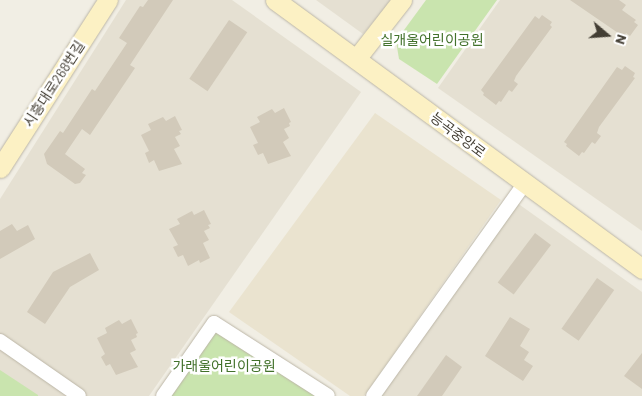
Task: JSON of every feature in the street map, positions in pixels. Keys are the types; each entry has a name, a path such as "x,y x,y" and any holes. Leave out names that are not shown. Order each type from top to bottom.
{"street":[{"name":"시흥대로268번길","path":"0,168 108,0"},
{"name":"능곡중앙로","path":"275,0 524,184 642,268"},
{"path":"356,59 402,0"},
{"path":"373,396 524,184"},
{"path":"163,396 214,324 328,396"},
{"path":"0,341 78,396"}],"shaded area":[{"path":"126,0 232,0 361,92 149,396 0,396 0,199"},
{"path":"316,0 392,0 363,34"},
{"path":"500,0 642,0 642,231 438,88"},
{"path":"375,113 501,200 364,396 350,396 229,312"},
{"path":"513,200 642,292 642,396 373,396"}],"green space":[{"name":"실개울어린이공원","path":"426,0 497,0 437,84 399,59 396,41"},
{"name":"가래울어린이공원","path":"217,326 322,396 168,396"},
{"path":"0,370 38,395 38,396 0,396"}],"building":[{"path":"148,0 173,0 130,65 135,68 90,135 82,129 65,154 85,169 82,173 86,175 80,183 75,184 47,164 44,154 60,131 63,133 92,89 95,91 127,43 119,38 140,6 143,7"},
{"path":"570,0 619,0 626,5 622,10 636,20 634,22 638,25 630,36 626,33 624,37"},
{"path":"542,15 552,22 550,25 552,27 516,76 514,81 518,84 512,92 509,90 501,102 499,101 496,105 483,95 484,93 481,90 535,16 539,19"},
{"path":"229,20 247,32 208,91 189,79"},
{"path":"625,66 635,73 633,77 635,78 599,127 597,133 601,136 595,144 592,142 584,153 582,152 579,156 566,146 567,144 564,142 617,67 622,70"},
{"path":"284,108 291,122 289,123 290,126 284,129 289,138 283,142 291,156 268,164 263,153 258,155 253,145 258,143 250,127 260,122 257,117 272,109 275,113"},
{"path":"175,116 182,130 179,131 181,134 175,137 180,146 174,149 182,164 159,171 154,160 149,163 145,153 149,151 141,135 151,130 148,124 163,117 166,121"},
{"path":"204,210 211,224 208,225 210,228 204,231 209,240 203,243 210,258 200,263 199,260 188,266 183,255 178,257 173,247 178,245 169,229 180,224 177,219 192,211 194,215"},
{"path":"12,224 17,231 28,225 35,239 0,259 0,231"},
{"path":"535,233 551,245 514,295 498,283"},
{"path":"90,253 99,270 70,287 45,324 27,312 53,272"},
{"path":"597,278 614,290 579,341 561,329"},
{"path":"510,317 530,329 520,346 529,352 524,360 533,366 523,381 485,356"},
{"path":"131,319 138,333 136,334 137,337 131,340 136,350 130,353 138,367 116,375 110,364 106,366 101,357 105,354 97,338 107,333 105,328 119,320 122,324"},
{"path":"642,353 642,389 624,376"},
{"path":"446,355 462,367 442,396 417,396"}]}
